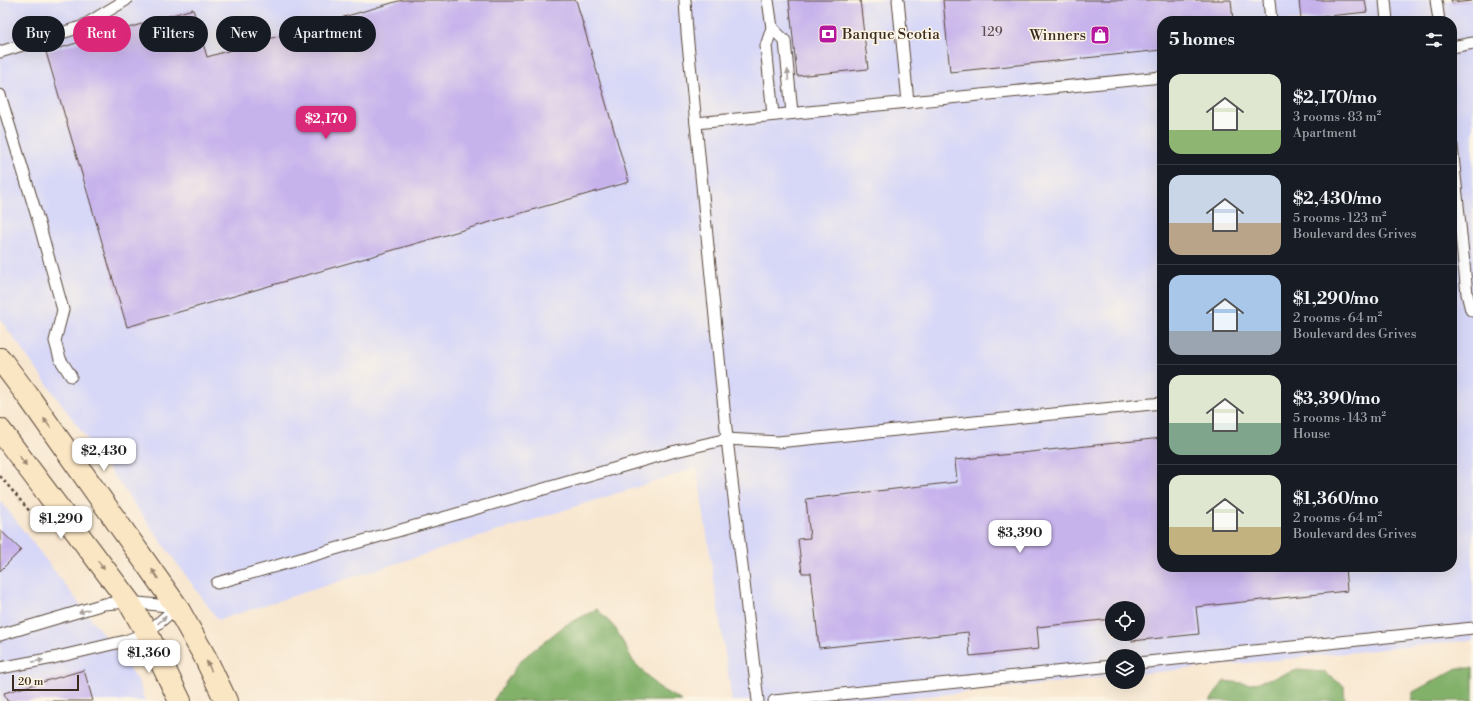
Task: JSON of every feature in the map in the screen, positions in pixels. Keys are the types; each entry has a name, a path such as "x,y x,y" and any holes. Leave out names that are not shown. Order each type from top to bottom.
{"street":[{"path":"0,359 51,428 177,607 205,657 226,701"},
{"path":"0,430 129,602 147,633 180,701"}],"lane":[{"path":"0,52 81,26 126,0"},
{"path":"685,0 727,439 758,701"},
{"path":"768,0 772,28 766,46 773,115"},
{"path":"898,0 908,102"},
{"path":"1269,0 1271,16"},
{"path":"1385,0 1387,16"},
{"path":"1436,0 1438,16"},
{"path":"772,28 785,41 792,114"},
{"path":"1457,46 1473,43"},
{"path":"696,123 1157,77"},
{"path":"0,95 39,223 63,310 55,341 60,359 71,376"},
{"path":"1457,195 1467,294 1471,310 1473,311"},
{"path":"217,583 614,468 727,439 778,442 1157,404"},
{"path":"0,636 104,604 129,602 177,607"},
{"path":"0,668 124,641 147,633 177,607"},
{"path":"1145,662 1473,628"},
{"path":"774,701 1105,667"}],"shaded area":[{"path":"0,0 1473,0 1473,640 1145,673 1145,649 1105,649 1105,678 879,701 732,701 697,468 218,620 0,319"},
{"path":"0,500 138,680 145,701 0,701"}],"green space":[{"path":"597,609 616,629 633,661 659,688 682,701 493,701 521,660 564,626"},
{"path":"1457,668 1473,668 1473,701 1411,701 1413,692"},
{"path":"1298,670 1324,672 1344,686 1345,701 1210,701 1224,681 1252,684"}],"building":[{"path":"402,0 576,0 629,182 127,327 46,52 65,52 65,46 73,44 73,52 131,52 131,27 139,25 139,52 206,52 207,57 224,52 271,52 271,38 279,36 279,52 376,52 376,16 347,16"},
{"name":"Banque Scotia","path":"789,0 860,0 868,69 797,76"},
{"path":"943,0 1231,0 1233,16 1157,16 1157,51 950,72"},
{"path":"1299,0 1365,0 1367,12 1329,16 1301,16"},
{"path":"1451,0 1472,0 1472,1 1452,3"},
{"path":"193,9 195,16 169,16"},
{"path":"1157,439 1157,572 1345,572 1347,591 1196,607 1199,634 1145,640 1145,601 1105,601 1105,620 1037,627 1039,649 970,656 968,632 819,648 811,573 802,573 798,539 810,538 806,499 957,482 955,460"},
{"path":"0,530 21,550 0,571"},
{"path":"84,670 93,701 7,701 4,693"}],"place":[{"name":"Banque Scotia","path":"828,34"},
{"name":"Winners","path":"1100,35"}]}
